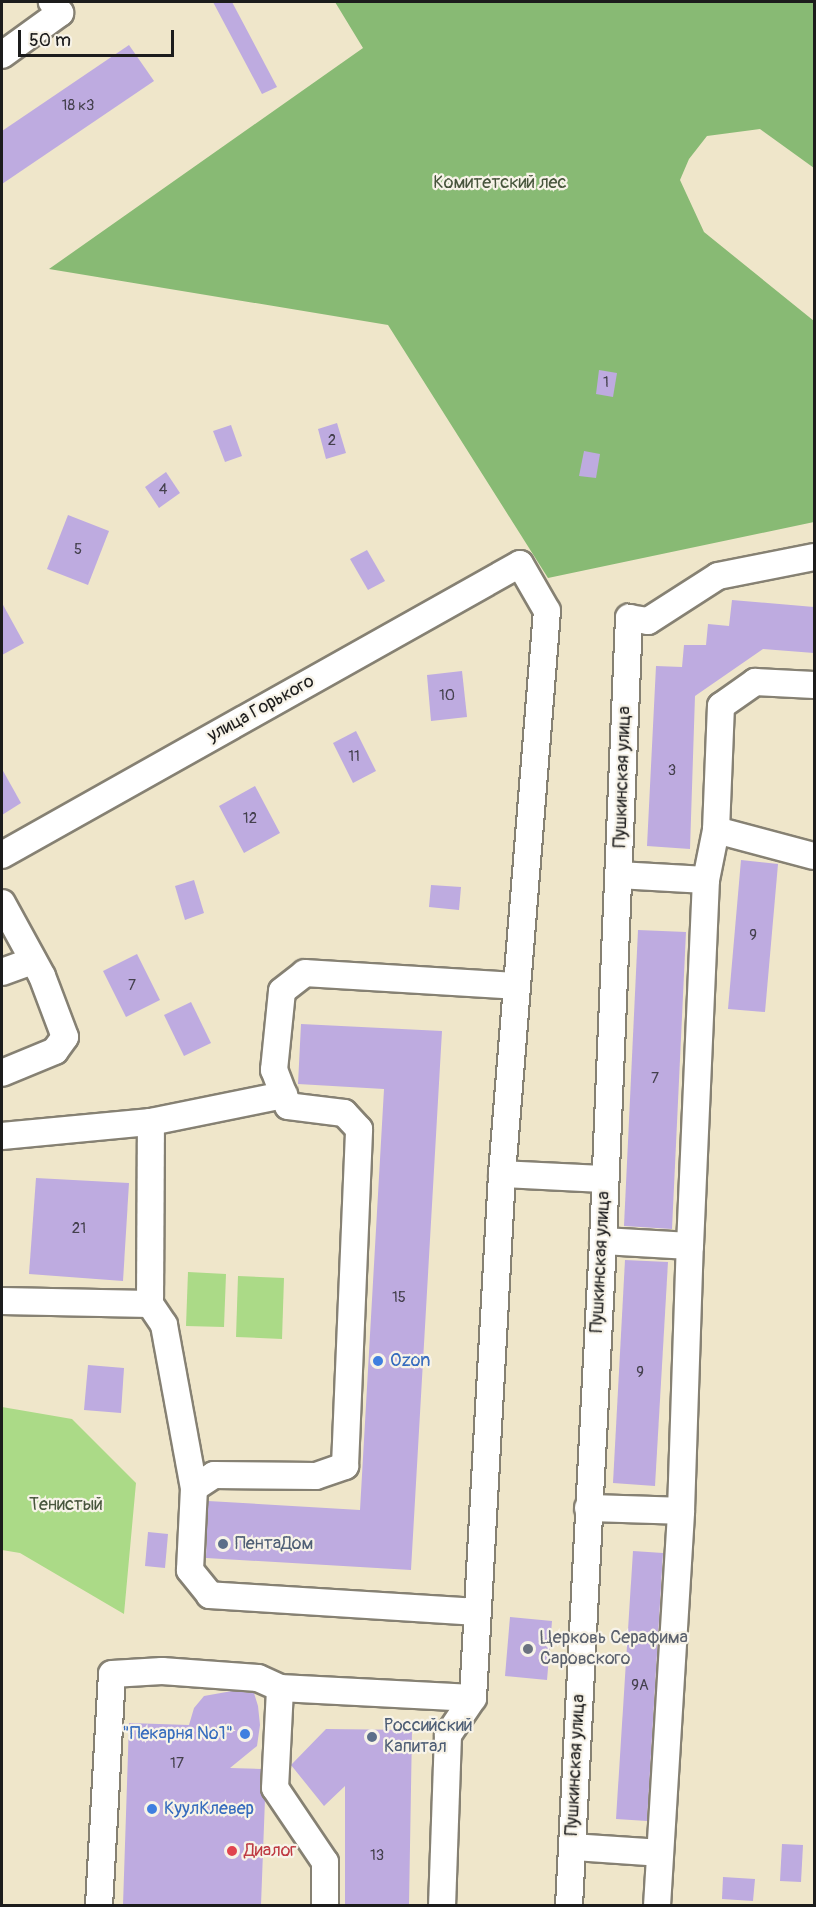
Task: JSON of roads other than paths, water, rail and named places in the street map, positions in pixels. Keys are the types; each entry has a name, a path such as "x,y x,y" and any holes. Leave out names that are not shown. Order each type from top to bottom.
{"street":[{"path":"2,55 60,13 52,2"},
{"name":"Пушкинская улица","path":"569,1905 603,1241 629,618 648,621 718,576 814,557"},
{"name":"улица Горького","path":"2,855 520,564 547,611 515,986"},
{"path":"657,1905 681,1510 706,880 716,830 721,706 755,682 814,686"},
{"path":"716,830 814,856"},
{"path":"618,875 706,880"},
{"path":"2,903 33,961 59,1016 65,1036 55,1051 2,1073"},
{"path":"2,972 33,961"},
{"path":"194,1488 214,1475 316,1476 345,1466 359,1129 344,1113 288,1106 274,1070 282,991 304,973 515,986 472,1698 448,1735 442,1905"},
{"path":"2,1136 150,1122 284,1095"},
{"path":"150,1122 150,1304 164,1325 194,1488 190,1570 210,1595 478,1612"},
{"path":"502,1174 605,1179"},
{"path":"603,1241 690,1246"},
{"path":"2,1301 150,1304"},
{"path":"588,1508 681,1510"},
{"path":"99,1905 112,1674 162,1671 258,1677 280,1688 472,1698"},
{"path":"280,1688 275,1788 325,1862 325,1905"},
{"path":"573,1847 660,1853"}],"place":[{"name":"Ozon","path":"378,1361"},
{"name":"ПентаДом","path":"223,1544"},
{"name":"Церковь Серафима Саровского","path":"528,1649"},
{"name":"\"Пекарня №1\"","path":"245,1734"},
{"name":"Российский Капитал","path":"372,1737"},
{"name":"КуулКлевер","path":"152,1809"},
{"name":"Диалог","path":"232,1851"}],"park label":[{"name":"Комитетский лес","path":"500,183"},
{"name":"Тенистый","path":"66,1505"}]}
